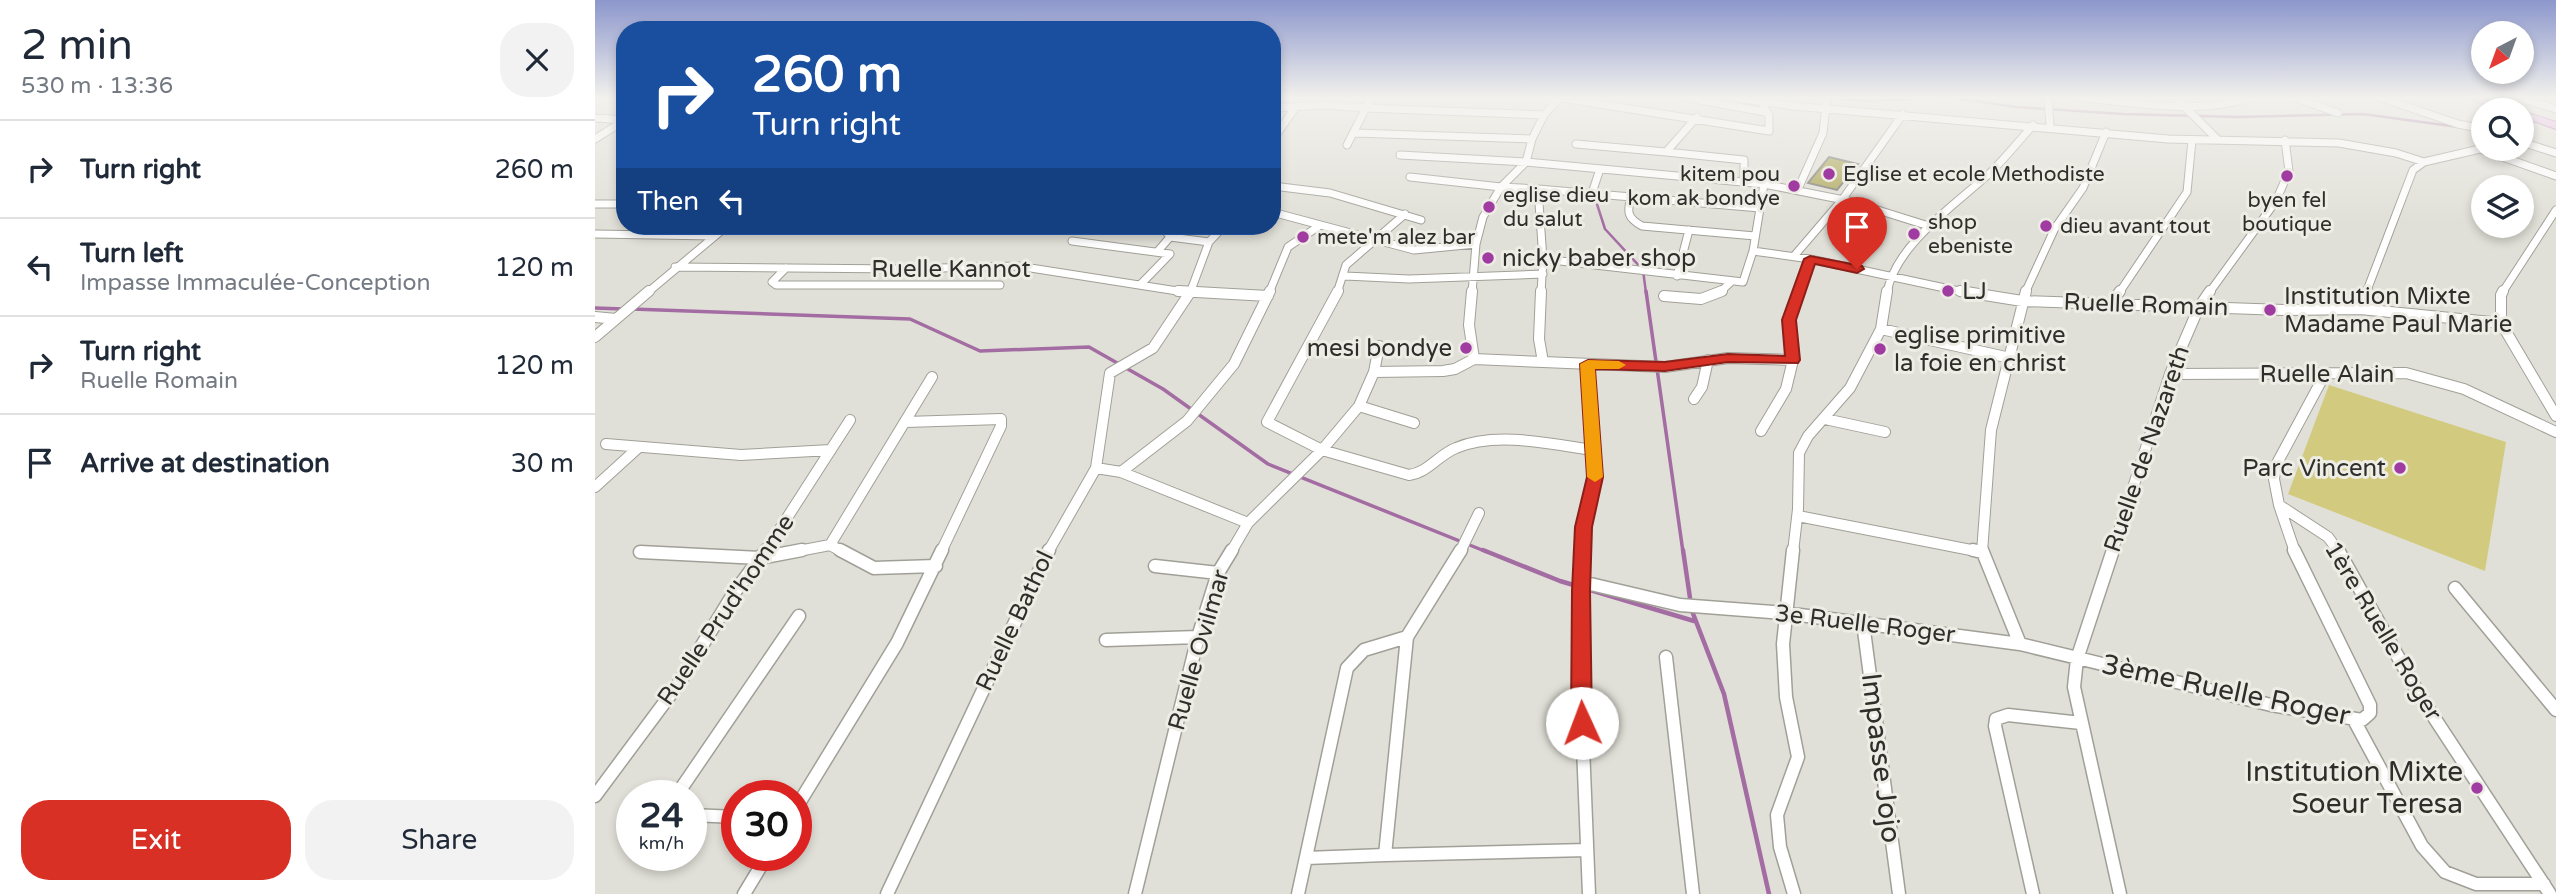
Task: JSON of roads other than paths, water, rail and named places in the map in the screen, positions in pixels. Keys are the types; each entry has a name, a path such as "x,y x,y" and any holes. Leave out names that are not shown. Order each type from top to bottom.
{"street":[{"path":"1347,145 1351,139"},
{"path":"1474,359 1469,325 1476,244 1483,217 1501,187 1526,162 1532,139 1524,139"},
{"path":"1666,152 1677,139"},
{"path":"1798,189 1821,139"},
{"path":"1794,256 1842,200 1885,139"},
{"path":"1794,894 1780,847 1777,815 1798,757 1786,697 1783,645 1798,516 1799,453 1808,436 1850,388 1881,329 1890,276 1911,245 1993,170 2021,139"},
{"path":"2020,644 1982,552 1991,430 2022,301 2032,273 2055,228 2083,187 2103,139"},
{"path":"2178,139 2346,144 2424,162"},
{"path":"2111,304 2187,192 2192,140"},
{"name":"Ruelle de Nazareth","path":"2120,894 2074,687 2077,659 2170,374 2199,307 2276,201 2289,171 2285,140"},
{"path":"1576,144 1744,160 1744,181"},
{"path":"2534,146 2556,153"},
{"path":"2360,309 2413,170 2424,162 2480,149 2556,176"},
{"path":"1400,155 1526,162 1744,181 1798,189 1932,227"},
{"path":"1592,193 1600,169"},
{"path":"1410,177 1760,208"},
{"path":"1543,259 1731,282 1745,280 1753,251 1764,184"},
{"path":"1281,186 1305,188 1421,220"},
{"path":"1538,189 1543,259 1539,339 1543,362"},
{"path":"1632,197 1627,211 1636,224 1755,236"},
{"path":"595,204 616,204"},
{"path":"2556,210 2501,295 2501,323 2556,416"},
{"path":"1281,215 1375,242 1414,250 1476,244"},
{"path":"1405,215 1346,265 1343,270 1345,276 1288,388 1267,421 1322,450 1409,475 1419,475 1450,450 1462,445 1510,441 1593,450"},
{"path":"1121,472 1188,421 1234,364 1268,296 1288,247 1319,226"},
{"path":"1677,276 1689,230"},
{"path":"595,234 616,234"},
{"path":"655,235 715,236"},
{"path":"1158,251 1170,237 1209,242 1216,235"},
{"path":"595,337 715,236"},
{"path":"1072,241 1170,254 1140,285"},
{"name":"Ruelle Bathol","path":"887,894 1057,533 1096,468 1110,373 1153,348 1190,293 1209,242"},
{"name":"Ruelle Romain","path":"1753,251 1794,256 1968,293 2022,301 2360,309 2501,323"},
{"path":"1761,431 1786,389 1793,360 1789,320 1810,259"},
{"name":"Ruelle Kannot","path":"675,267 1018,266 1190,293 1268,296"},
{"path":"786,268 772,282 776,285 849,287 1000,285"},
{"path":"1345,276 1474,279 1543,274"},
{"path":"1664,296 1713,298 1721,295 1731,282"},
{"path":"595,317 616,319"},
{"path":"1881,329 2010,358"},
{"name":"Ruelle Ovilmar","path":"1135,894 1198,637 1218,573 1248,523 1322,450 1359,406 1374,372 1379,346"},
{"path":"1374,372 1443,371 1455,369 1474,359 1665,367 1728,358 1793,360"},
{"path":"1694,399 1702,387 1708,360"},
{"path":"1588,364 1595,477 1584,527 1581,697 1589,894"},
{"name":"Ruelle Alain","path":"2170,374 2325,374 2363,371 2407,373 2441,382 2556,432"},
{"path":"2279,505 2274,479 2276,465 2325,374"},
{"path":"830,545 932,377"},
{"path":"1359,406 1414,423"},
{"path":"812,782 897,643 1001,426 1001,419 906,422"},
{"path":"1825,419 1885,432"},
{"name":"Ruelle Prud'homme","path":"595,796 679,683 734,593 760,558 850,420"},
{"path":"607,444 741,455 831,450"},
{"path":"595,487 639,447"},
{"path":"1096,468 1121,472 1248,523"},
{"name":"3ème Ruelle Roger","path":"2020,644 2257,702 2354,720 2368,717 2370,705 2293,548 2279,505"},
{"name":"1ère Ruelle Roger","path":"2279,505 2328,537 2338,550 2420,696 2547,889"},
{"path":"1385,855 1407,637 1459,555 1479,513"},
{"path":"1798,516 1982,552"},
{"path":"640,552 760,558 830,545 874,568 936,566"},
{"path":"1155,566 1218,573"},
{"name":"3e Ruelle Roger","path":"1581,586 1679,605 1785,613 2020,644"},
{"path":"2455,588 2556,710"},
{"path":"687,780 799,616"},
{"name":"Impasse Jojo","path":"1863,623 1899,894"},
{"path":"1107,640 1198,637"},
{"path":"1298,894 1347,668 1364,650 1407,637"},
{"path":"1666,657 1693,894"},
{"path":"2033,894 1996,719 2008,715 2081,723"},
{"path":"2354,720 2422,846 2445,872 2476,884 2547,889"},
{"path":"1305,858 1587,850"},
{"path":"744,894 758,871"}],"waterway":[{"path":"1596,201 1605,229 1643,270 1646,293"},
{"path":"1646,291 1683,552"},
{"path":"595,308 624,309"},
{"path":"632,309 910,319 980,351 1089,347 1163,389 1268,464 1487,552"},
{"path":"1483,550 1560,581 1694,621"},
{"path":"1683,550 1690,598"},
{"path":"1692,611 1724,694 1769,894"}],"place":[{"name":"Eglise et ecole Methodiste","path":"1829,174"},
{"name":"byen fel boutique","path":"2287,176"},
{"name":"kitem pou kom ak bondye","path":"1794,186"},
{"name":"eglise dieu du salut","path":"1489,207"},
{"name":"dieu avant tout","path":"2046,226"},
{"name":"shop ebeniste","path":"1914,234"},
{"name":"mete'm alez bar","path":"1303,237"},
{"name":"nicky baber shop","path":"1488,258"},
{"name":"LJ","path":"1948,291"},
{"name":"Institution Mixte Madame Paul Marie","path":"2270,310"},
{"name":"mesi bondye","path":"1466,348"},
{"name":"eglise primitive la foie en christ","path":"1880,349"},
{"name":"Parc Vincent","path":"2400,468"},
{"name":"Institution Mixte Soeur Teresa","path":"2477,788"}]}
